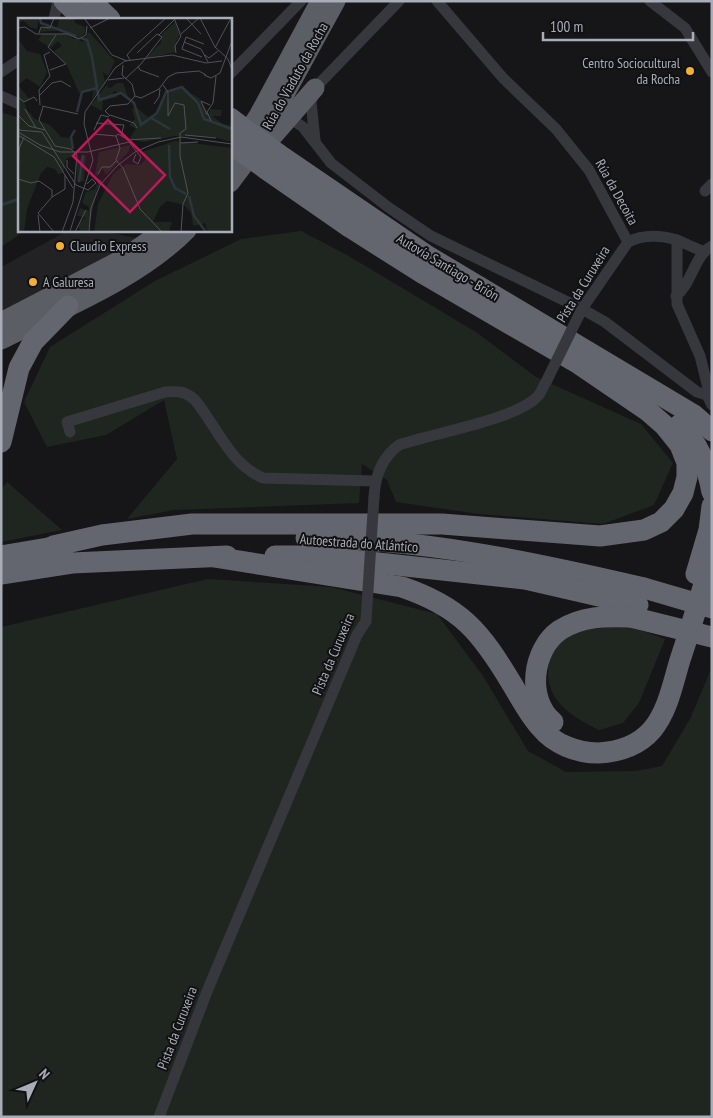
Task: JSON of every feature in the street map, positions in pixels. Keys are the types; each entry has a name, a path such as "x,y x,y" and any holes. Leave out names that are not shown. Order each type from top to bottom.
{"highway":[{"path":"64,1 82,18"},
{"path":"91,1 109,18"},
{"name":"Rúa do Viaduto da Rocha","path":"237,159 320,1"},
{"name":"Rúa do Viaduto da Rocha","path":"237,159 336,1"},
{"path":"237,159 249,168 315,88"},
{"name":"Autovía Santiago - Brión","path":"231,119 272,162 351,228 422,273 579,364"},
{"name":"Autovía Santiago - Brión","path":"237,159 272,162 694,415 712,432"},
{"path":"1,322 122,259 163,231"},
{"path":"1,340 135,272 174,244 186,231"},
{"path":"1,442 15,380 26,352 68,306"},
{"path":"579,364 604,375 660,409 690,435 701,454 712,492"},
{"path":"53,546 102,535 192,524 442,524 600,536 644,530 660,522 674,509 683,493 687,477 687,463 680,445 664,425 648,411 579,364"},
{"path":"674,403 704,438 712,452"},
{"path":"712,506 709,530 659,701 644,722 620,738 598,743 582,741 568,735 549,718 539,700 536,683 538,656 559,630 594,616 638,603 712,638"},
{"name":"Autoestrada do Atlántico","path":"1,556 53,546 192,539 330,538 421,547 530,562 638,603 712,627"},
{"path":"214,556 402,587 430,596 456,612 475,630 493,652 541,729 558,742 577,751 590,753 610,752 638,742 652,729 666,707 712,559"},
{"name":"Autoestrada do Atlántico","path":"1,574 72,562 214,556 314,556 525,579 638,603 712,608"}],"street":[{"path":"54,18 58,1"},
{"path":"231,73 301,1"},
{"path":"316,146 311,110 315,88 399,1"},
{"name":"Rúa da Decoita","path":"437,1 503,78 556,129 589,170 628,242 644,237 663,236 707,249"},
{"path":"650,1 685,28 712,72"},
{"path":"1,72 18,61"},
{"path":"1,96 18,104"},
{"path":"286,121 294,121 303,127 330,163 388,207 431,236 605,322 709,400"},
{"path":"677,240 677,304 700,356 709,400"},
{"name":"Pista da Curuxeira","path":"159,1117 208,989 357,635 366,622 375,481 385,459 399,445 490,419 521,407 540,394 582,309 628,242"},
{"path":"676,296 684,290 707,249"},
{"path":"70,432 67,422 166,392 178,391 187,393 195,400 236,460 254,474 263,478 375,481"}],"shaded area":[{"path":"1,112 18,118 18,231 25,231 1,247"},
{"name":"A Galuresa","path":"67,231 102,231 136,238 114,258 1,312 1,267"},
{"path":"301,231 347,255 476,332 536,377 641,424 673,463 654,505 603,524 479,514 396,502 387,480 362,464 359,503 174,510 127,519 177,459 164,400 106,435 47,447 24,402 50,347 155,281 241,239"},
{"path":"7,482 62,530 1,542 1,490"},
{"path":"208,579 331,587 437,614 483,676 528,751 566,772 636,771 662,766 690,719 712,667 712,1117 1,1117 1,627"},
{"path":"632,627 665,639 639,703 623,723 599,730 578,719 560,704 554,696 548,675 549,662 559,645 574,633 598,628"}],"waterway":[{"path":"1,205 18,199"}],"place":[{"name":"Centro Sociocultural da Rocha","path":"690,71"},
{"name":"Claudio Express","path":"60,246"},
{"name":"A Galuresa","path":"33,282"}]}
